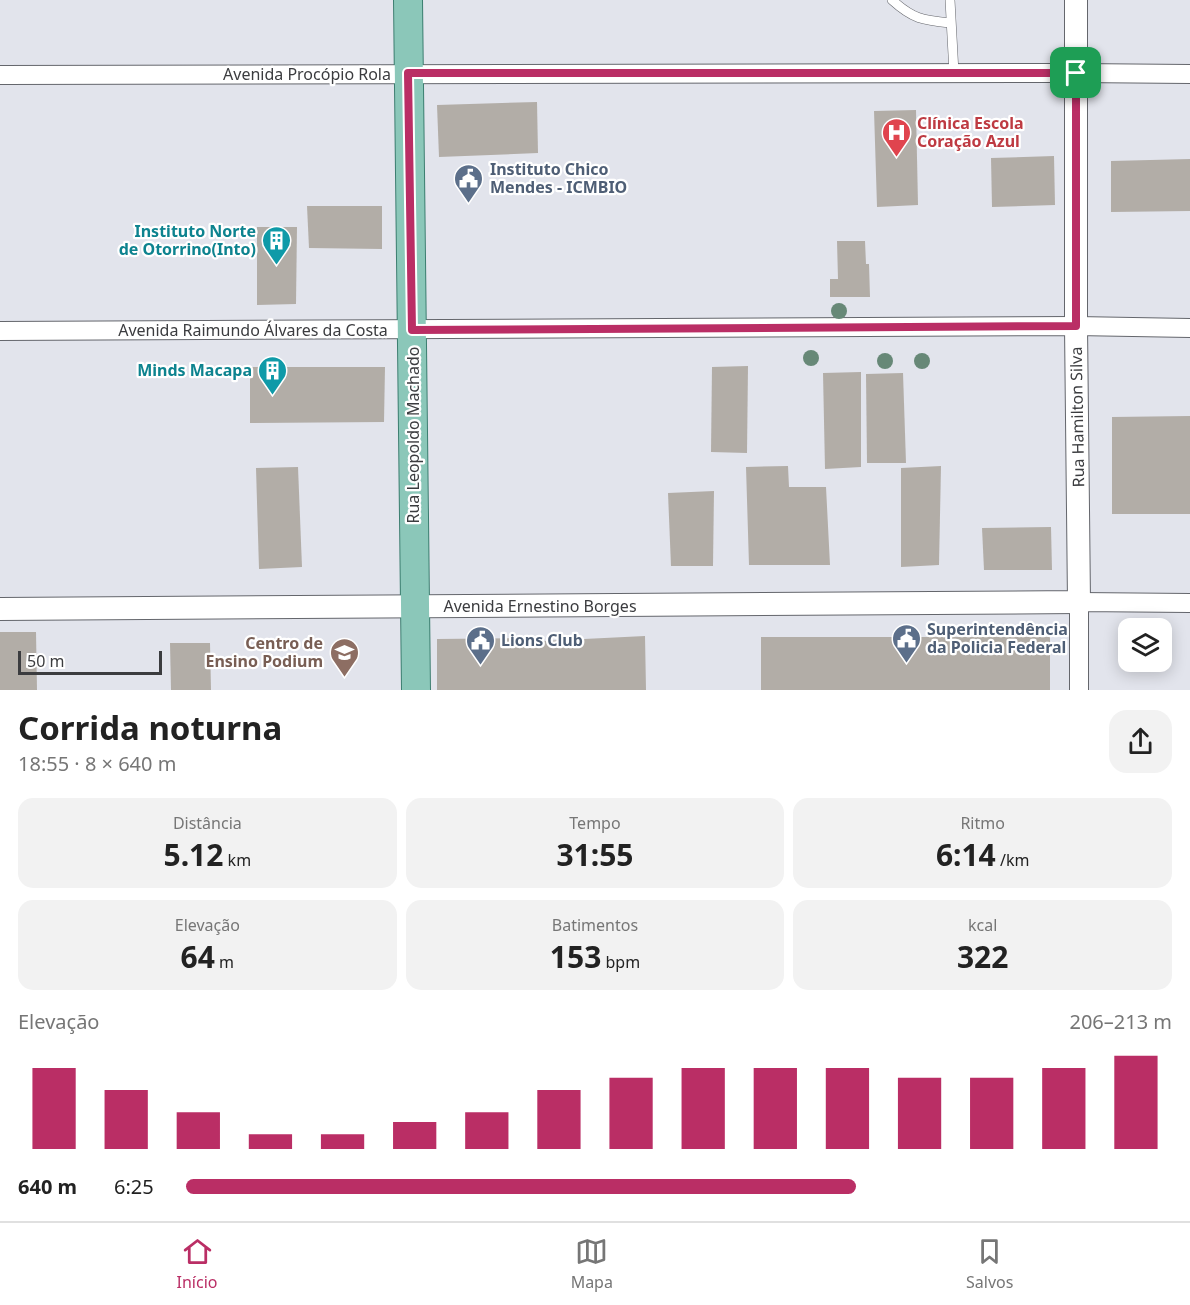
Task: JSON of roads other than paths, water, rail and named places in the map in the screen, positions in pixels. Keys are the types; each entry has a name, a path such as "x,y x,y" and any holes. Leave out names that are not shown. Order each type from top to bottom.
{"main road":[{"name":"Rua Leopoldo Machado","path":"408,0 416,690"}],"street":[{"name":"Rua Hamilton Silva","path":"1076,0 1079,690"},
{"name":"Avenida Procópio Rola","path":"0,75 1190,74"},
{"name":"Avenida Raimundo Álvares da Costa","path":"0,331 1076,326 1190,328"},
{"path":"1079,602 1190,603"},
{"name":"Avenida Ernestino Borges","path":"0,609 1079,602"}],"lane":[{"path":"892,0 907,14 924,20 950,23"},
{"path":"950,0 954,73"}],"place":[{"name":"Clínica Escola Coração Azul","path":"896,158"},
{"name":"Instituto Chico Mendes - ICMBIO","path":"469,204"},
{"name":"Instituto Norte de Otorrino(Into)","path":"277,266"},
{"name":"Minds Macapa","path":"273,396"},
{"name":"Superintendência da Policia Federal","path":"906,664"},
{"name":"Lions Club","path":"480,666"},
{"name":"Centro de Ensino Podium","path":"344,678"}]}
